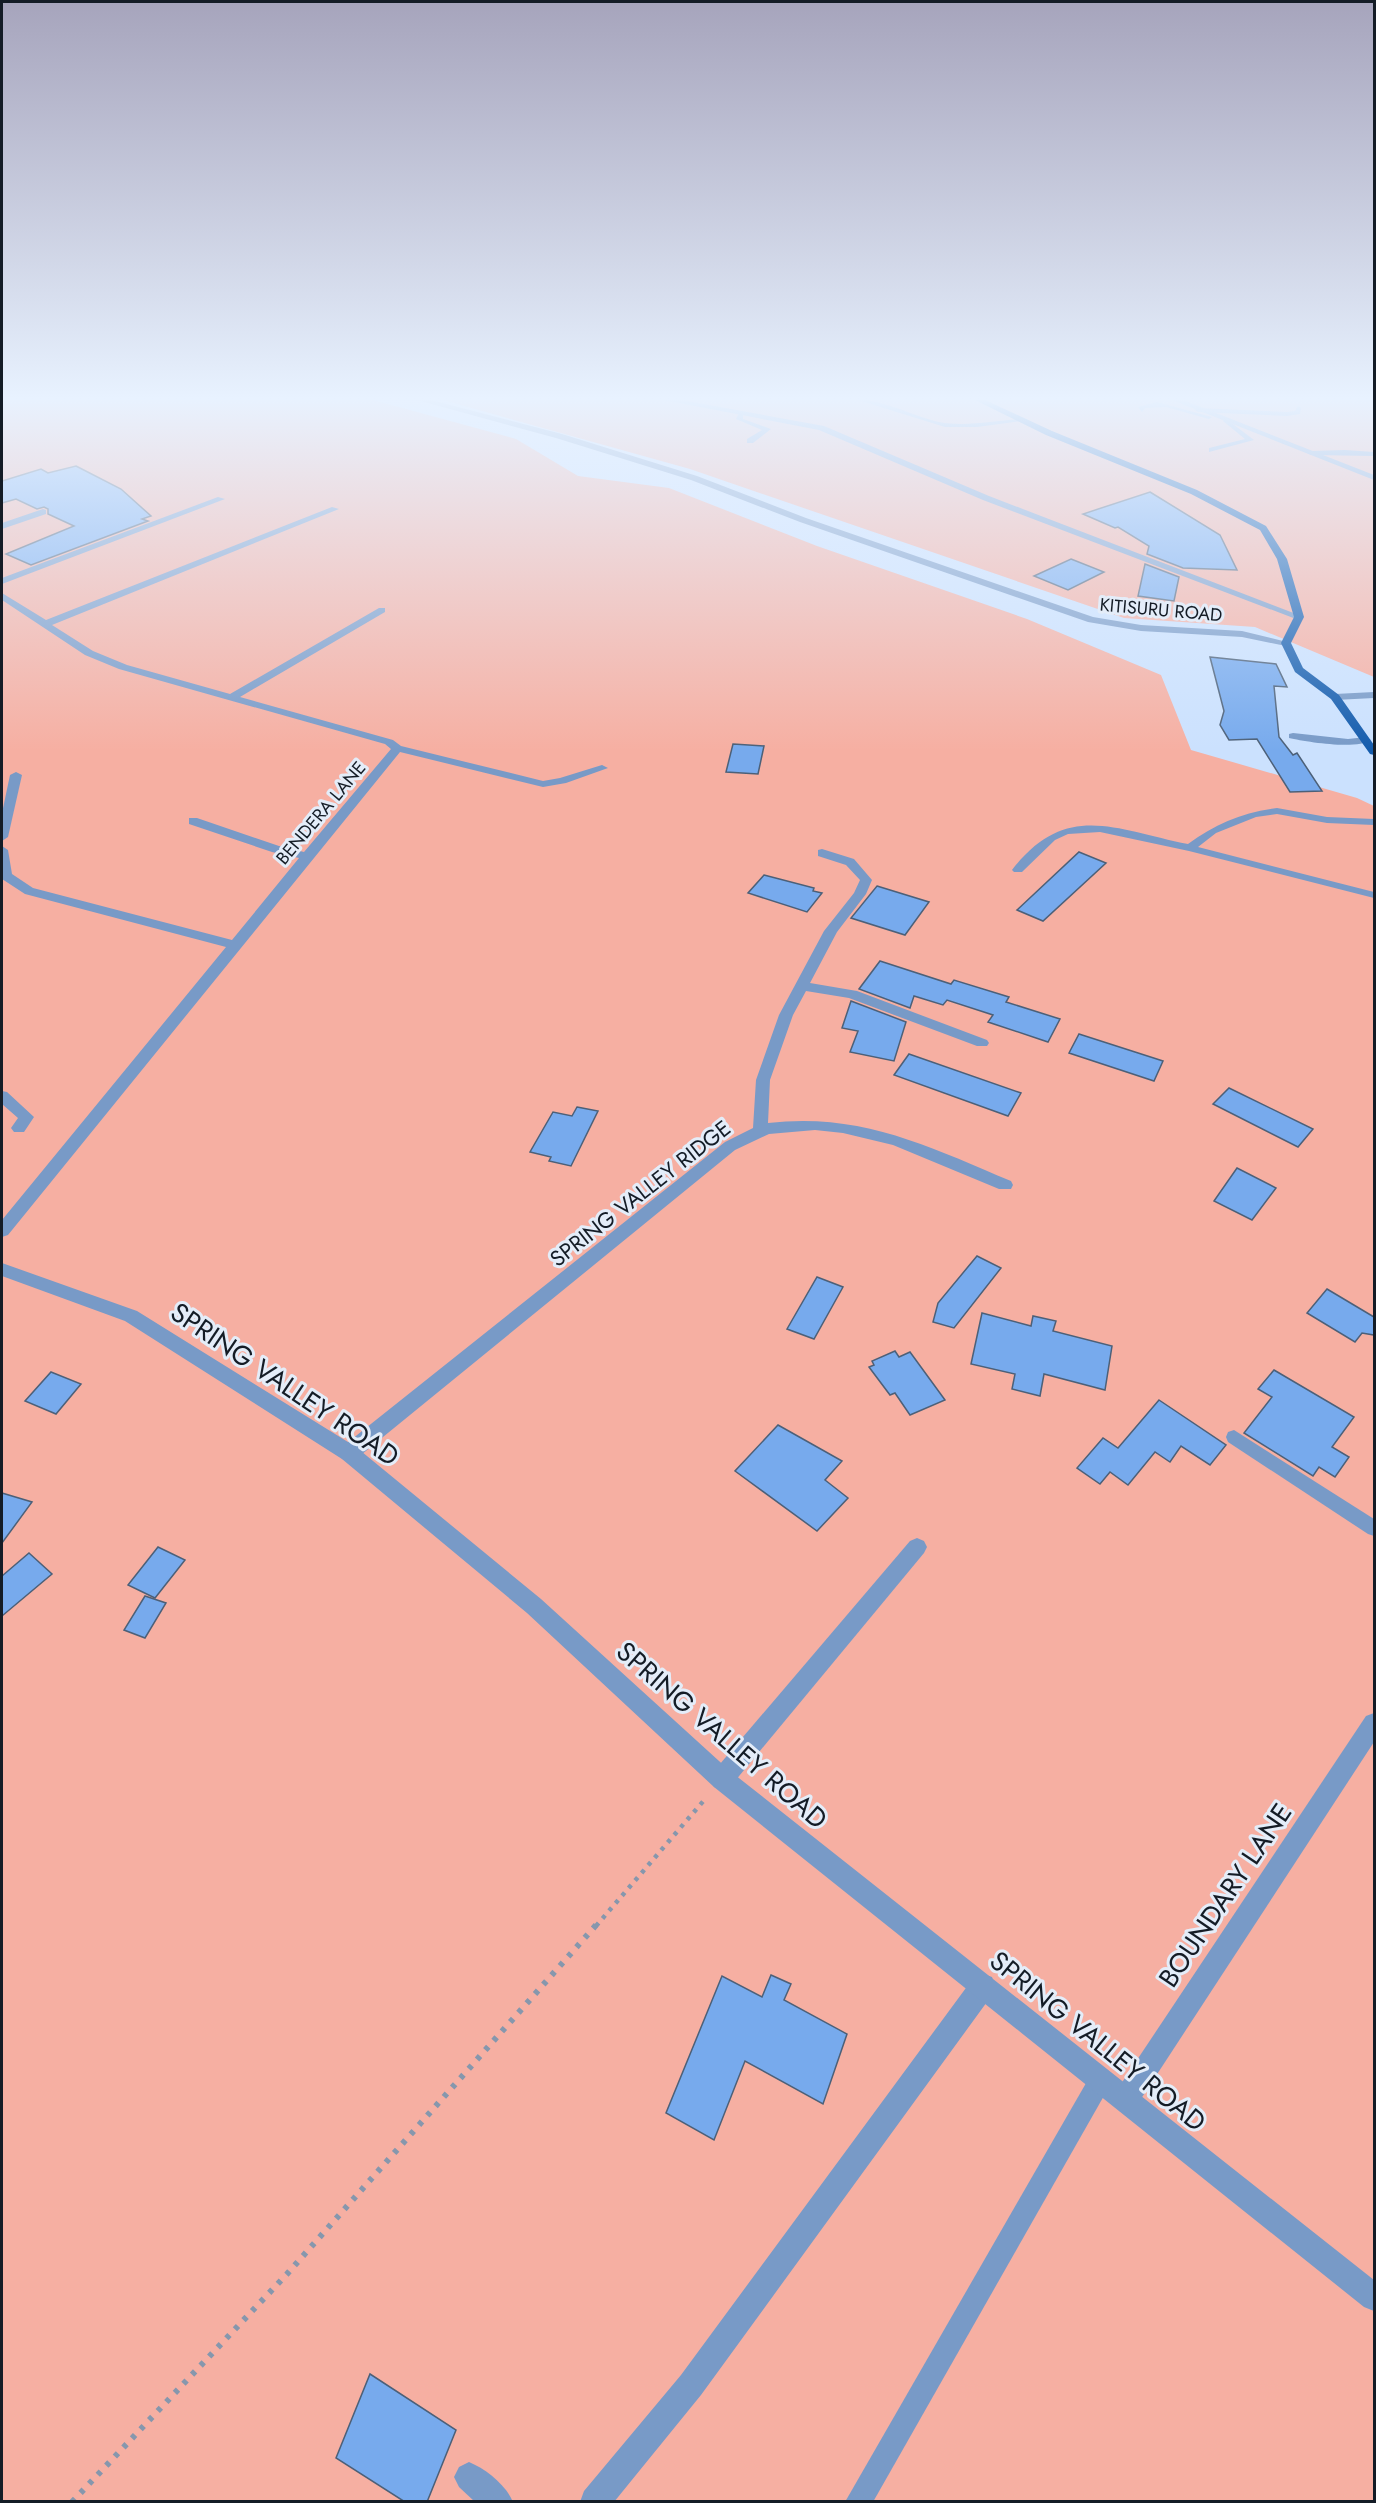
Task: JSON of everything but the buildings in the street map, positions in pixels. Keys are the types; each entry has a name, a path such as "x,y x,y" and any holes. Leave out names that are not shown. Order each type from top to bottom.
{"main road":[{"path":"1240,517 1263,528 1271,536 1286,566 1299,616 1286,643 1299,670 1335,697 1374,752"}],"street":[{"path":"2,526 29,517"},
{"path":"2,581 173,517"},
{"path":"45,624 315,517"},
{"name":"KITISURU ROAD","path":"795,517 956,571 1091,620 1141,628 1242,634 1286,643"},
{"path":"1036,517 1299,616"},
{"name":"BENDERA LANE","path":"2,596 89,653 123,667 389,742 397,748 2,1231"},
{"path":"231,698 382,610"},
{"path":"1335,697 1374,695"},
{"path":"397,748 543,784 562,781 602,768"},
{"path":"2,837 16,775"},
{"path":"193,821 276,849 308,856"},
{"path":"2,850 6,876 29,891 235,945"},
{"path":"760,1130 763,1080 786,1015 831,931 860,894 866,880 850,862 822,853"},
{"path":"803,986 852,994 982,1043"},
{"path":"2,1096 26,1117 19,1128"},
{"name":"SPRING VALLEY RIDGE","path":"350,1453 730,1146 760,1130 797,1125 824,1126 888,1136 1005,1185"},
{"name":"SPRING VALLEY ROAD","path":"2,1269 131,1316 350,1453 534,1606 722,1779 1374,2297"},
{"path":"722,1779 917,1547"},
{"name":"BOUNDARY LANE","path":"1126,2099 1374,1724"},
{"path":"595,2502 691,2385 984,1986"},
{"path":"469,2477 498,2502"}],"lane":[{"path":"1293,736 1348,742 1366,740"},
{"path":"1190,848 1212,831 1254,814 1276,811 1327,820 1374,822"},
{"path":"1018,870 1053,836 1074,828 1097,828 1190,848 1374,895"},
{"path":"1234,1437 1374,1528"},
{"path":"858,2502 1101,2079"}],"path":[{"path":"72,2502 287,2274 530,2002 722,1779"}],"shaded area":[{"path":"2,517 743,517 817,546 1027,619 1161,675 1191,750 1357,798 1374,806 1374,2501 2,2501"},
{"path":"829,517 1374,517 1374,677 1255,627 1124,618"}]}
